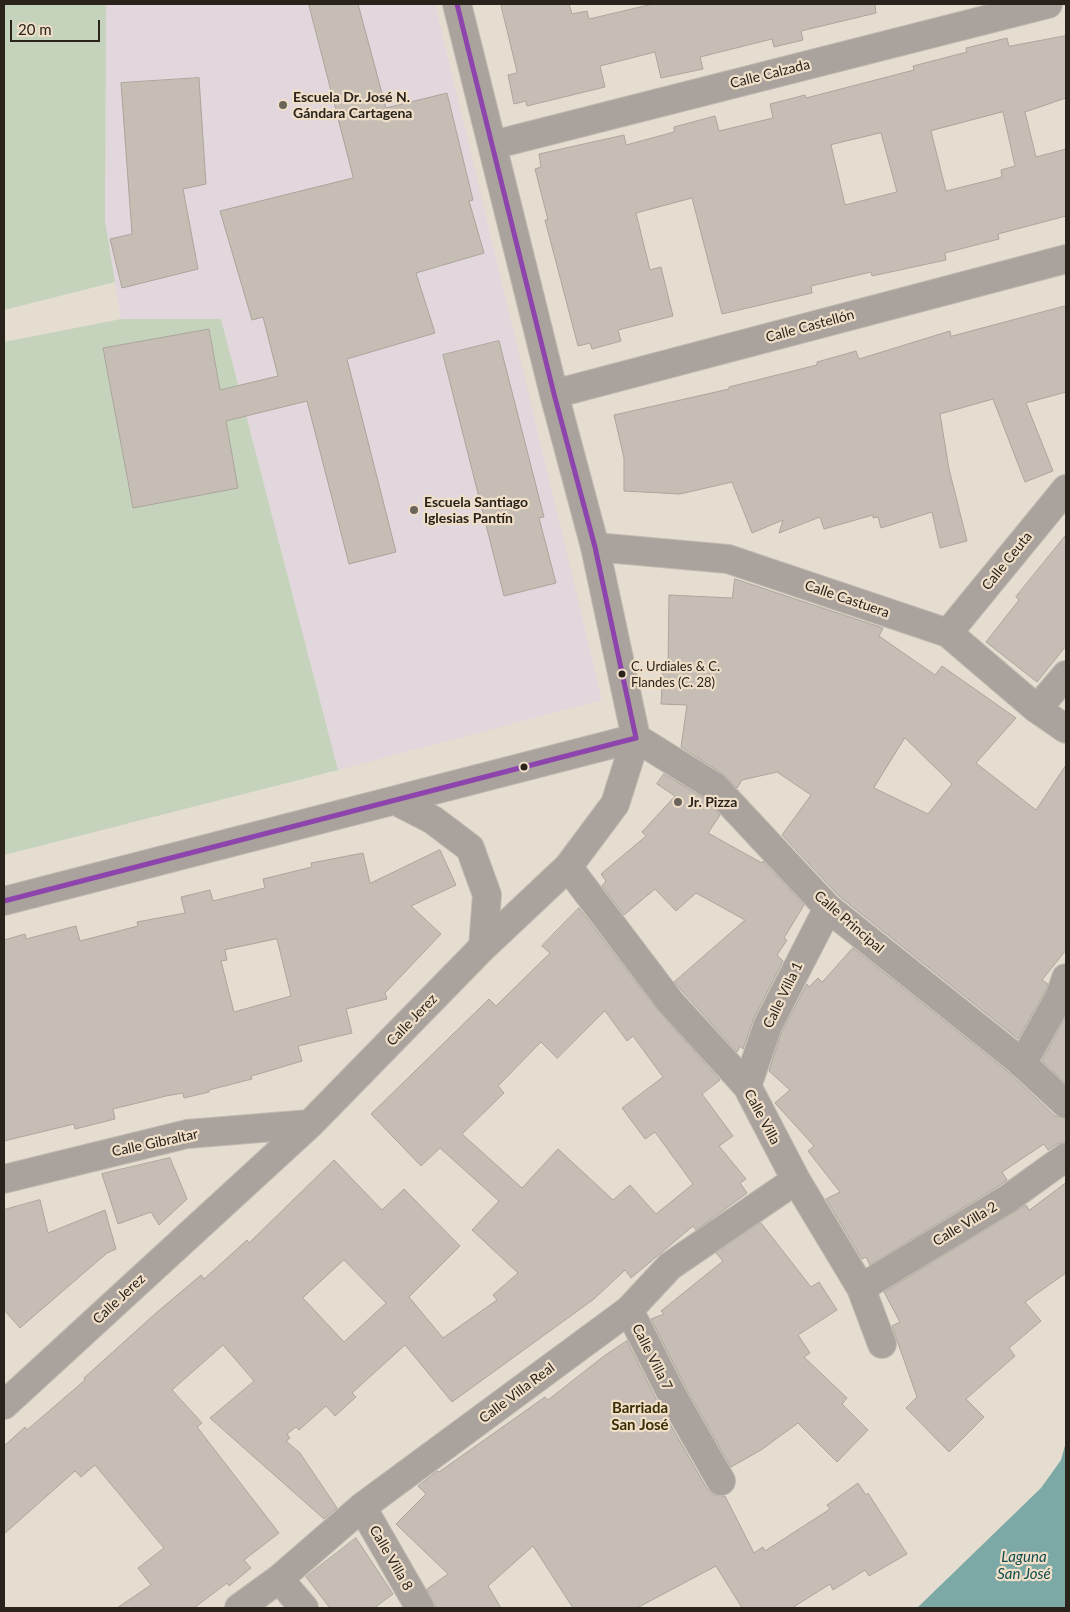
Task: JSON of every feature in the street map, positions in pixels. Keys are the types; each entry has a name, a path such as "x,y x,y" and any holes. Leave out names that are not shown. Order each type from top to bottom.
{"street":[{"name":"Calle Jerez","path":"4,1405 310,1124 483,947 568,867 615,804 636,738 595,547 554,394 457,4"},
{"name":"Calle Calzada","path":"493,145 1048,4"},
{"name":"Calle Castellón","path":"554,394 1066,259"},
{"name":"Calle Ceuta","path":"948,633 1066,489"},
{"name":"Calle Castuera","path":"595,547 728,559 948,633 1038,709 1066,729"},
{"path":"1038,709 1066,675"},
{"path":"4,901 636,738"},
{"name":"Calle Principal","path":"636,738 715,787 828,908 1022,1064 1066,1104"},
{"path":"396,801 433,820 470,848 487,895 483,947"},
{"name":"Calle Villa","path":"568,867 671,1003 746,1086 796,1180 861,1288 882,1344"},
{"name":"Calle Villa 1","path":"746,1086 768,1024 828,908"},
{"path":"1022,1064 1060,996 1066,981"},
{"name":"Calle Gibraltar","path":"4,1179 186,1134 310,1124"},
{"name":"Calle Villa 2","path":"861,1288 1009,1198 1066,1157"},
{"name":"Calle Villa Real","path":"239,1608 279,1579 362,1507 629,1310 670,1266 796,1180"},
{"name":"Calle Villa 7","path":"629,1310 672,1395 721,1481"},
{"name":"Calle Villa 8","path":"362,1507 420,1608"},
{"path":"279,1579 304,1608"}],"shaded area":[{"name":"Escuela Santiago Iglesias Pantín","path":"106,4 435,4 602,700 338,770 221,319 121,319 105,221"}],"green space":[{"path":"4,4 106,4 105,221 115,282 4,310"},
{"path":"121,319 221,319 338,770 4,855 4,342"}],"water":[{"name":"Laguna San José","path":"1066,1442 1066,1608 917,1608 1041,1488 1061,1460"}],"building":[{"path":"309,4 358,4 386,108 447,93 473,200 469,201 484,253 416,273 435,333 347,359 396,552 349,564 307,401 226,421 238,488 133,508 103,348 209,329 220,390 278,376 263,317 252,320 220,211 353,178"},
{"path":"501,4 569,4 572,14 587,11 589,19 653,4 875,4 876,13 801,31 803,40 774,47 772,39 700,57 703,69 661,78 655,52 600,66 605,87 527,106 526,101 514,104 508,75 517,73"},
{"path":"1066,36 1066,98 1025,112 1036,157 1066,149 1066,216 998,234 999,239 945,253 946,260 872,276 871,272 811,286 812,293 722,314 692,198 636,213 650,270 661,267 673,316 618,330 621,341 592,349 590,343 578,346 545,220 548,220 535,169 541,167 539,154 624,135 626,145 674,132 674,127 715,116 719,131 773,118 770,104 805,95 806,98 914,70 913,66 967,52 966,48 1007,38 1009,46","holes":["1003,112 1015,166 1001,170 1002,177 946,191 931,131","881,133 897,192 845,205 831,145"]},
{"path":"199,78 206,184 183,189 198,269 122,288 110,239 132,234 121,83"},
{"path":"1066,306 1066,392 1026,403 1053,471 1025,482 993,399 940,414 949,469 967,541 940,548 932,512 881,528 878,517 873,518 873,515 824,529 820,517 779,533 783,520 752,533 732,482 680,494 624,491 624,458 614,415 729,389 729,387 817,365 817,362 856,351 859,359 950,331 951,336"},
{"path":"499,341 544,517 539,518 556,583 504,596 443,355"},
{"path":"1066,535 1066,646 1037,682 986,642 1019,600 1016,597"},
{"path":"735,579 883,628 879,636 935,675 942,666 1016,718 976,763 1036,810 1066,765 1066,950 1042,980 1048,984 1046,990 1018,1039 839,896 782,835 811,795 777,772 742,780 737,788 723,774 681,747 687,705 661,704 663,668 668,668 669,595 732,598","holes":["905,738 952,784 928,814 874,788"]},
{"path":"664,774 705,799 720,815 708,833 762,863 763,861 804,905 784,938 787,940 777,955 783,961 754,1018 743,1049 740,1046 737,1052 674,982 745,920 696,893 676,911 655,889 624,915 602,886 606,881 601,874 646,836 642,832 675,796 657,784"},
{"path":"440,850 456,885 411,906 441,934 385,993 387,999 346,1009 352,1033 298,1046 302,1061 251,1076 252,1079 184,1098 183,1093 113,1109 115,1119 75,1129 74,1124 4,1141 4,940 25,934 26,939 76,926 80,941 138,926 137,922 185,913 181,897 210,890 213,901 265,888 263,879 312,867 311,863 363,853 370,883","holes":["277,939 291,996 234,1012 221,961 227,960 225,950"]},
{"path":"579,908 659,1012 720,1080 702,1094 733,1136 719,1146 746,1179 740,1183 747,1193 696,1230 693,1226 631,1278 625,1270 594,1299 452,1402 405,1345 352,1393 356,1397 335,1416 326,1406 299,1430 296,1427 287,1434 290,1438 286,1441 300,1453 337,1508 324,1519 210,1418 254,1381 223,1345 172,1390 202,1423 197,1427 279,1533 244,1560 251,1568 229,1586 227,1583 194,1608 117,1608 151,1585 138,1568 164,1548 95,1465 81,1477 75,1471 4,1534 4,1446 25,1427 27,1430 85,1380 84,1378 201,1275 204,1279 247,1240 249,1243 334,1160 382,1210 404,1189 460,1246 409,1297 443,1338 497,1300 493,1295 518,1273 472,1230 499,1201 440,1148 421,1166 371,1114 489,999 496,1006 550,953 542,946","holes":["605,1011 627,1041 633,1036 663,1077 622,1108 645,1139 655,1132 693,1184 656,1214 630,1185 613,1200 558,1149 522,1188 462,1134 504,1093 498,1086 541,1042 557,1058","344,1260 386,1303 344,1342 303,1298"]},
{"path":"853,948 1006,1070 1055,1116 1066,1119 1066,1142 1057,1144 1048,1150 1044,1144 1002,1172 1007,1180 1000,1185 870,1265 866,1257 862,1259 826,1199 840,1192 808,1151 814,1146 775,1103 790,1090 769,1071 782,1031 807,984 809,987 818,978 822,982"},
{"path":"1066,1017 1066,1083 1042,1061"},
{"path":"170,1158 187,1199 159,1225 151,1212 118,1224 102,1174"},
{"path":"1066,1183 1066,1273 1025,1302 1041,1321 1009,1348 1015,1356 966,1399 984,1417 949,1452 906,1408 917,1397 892,1326 900,1322 884,1292 1026,1205 1029,1210"},
{"path":"40,1200 48,1233 105,1210 116,1249 107,1253 20,1328 4,1310 4,1210"},
{"path":"761,1223 811,1287 819,1282 837,1310 798,1335 810,1353 804,1357 847,1398 842,1404 868,1430 837,1462 798,1423 761,1450 731,1467 686,1388 651,1319 664,1314 661,1311 723,1261 716,1253"},
{"path":"627,1341 658,1403 707,1489 714,1495 725,1496 754,1553 763,1547 765,1551 830,1509 827,1505 858,1483 866,1495 868,1493 907,1554 869,1576 865,1570 833,1590 830,1584 792,1608 742,1608 716,1566 637,1608 573,1608 533,1546 488,1586 501,1608 436,1608 427,1589 448,1574 396,1524 426,1494 418,1486 545,1397 548,1400 604,1356"},
{"path":"356,1538 393,1594 374,1608 330,1608 306,1577"}],"transit line":[{"path":"457,4 554,394 595,547 636,738"},
{"path":"4,901 636,738"}],"place":[{"name":"Escuela Dr. José N. Gándara Cartagena","path":"283,105"},
{"name":"Escuela Santiago Iglesias Pantín","path":"414,510"},
{"name":"C. Urdiales & C. Flandes (C. 28)","path":"622,674"},
{"name":"Jr. Pizza","path":"678,802"}],"district":[{"name":"Barriada San José","path":"640,1416"}]}
